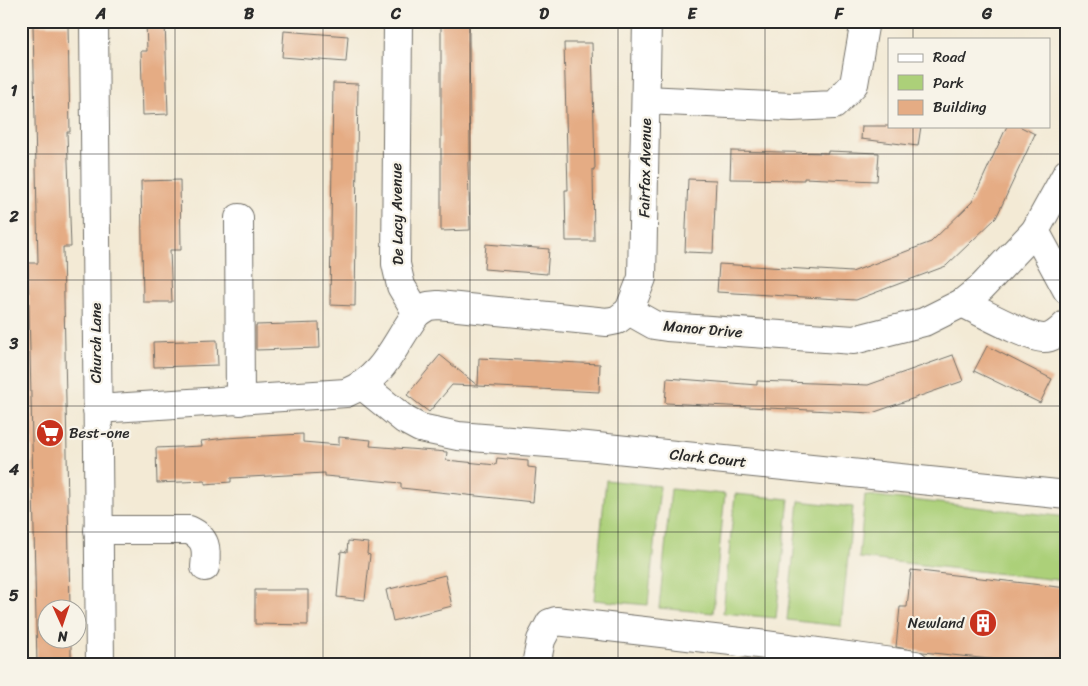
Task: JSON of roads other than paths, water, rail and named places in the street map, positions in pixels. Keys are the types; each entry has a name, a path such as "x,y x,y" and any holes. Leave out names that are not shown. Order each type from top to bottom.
{"street":[{"name":"Church Lane","path":"94,21 100,665"},
{"name":"De Lacy Avenue","path":"398,21 396,264 401,286 417,313"},
{"name":"Fairfax Avenue","path":"629,311 642,278 648,21"},
{"path":"646,100 792,107 834,105 854,84 865,21"},
{"name":"Manor Drive","path":"629,311 654,325 666,327 854,340 924,322 962,303 982,288 1035,231 1067,173"},
{"path":"239,218 240,401"},
{"path":"1035,231 1067,290"},
{"path":"962,303 1030,334 1044,338 1054,336 1067,324"},
{"path":"97,409 346,393 363,386 380,370 417,313 428,306 438,305 607,322 617,320 629,311"},
{"name":"Clark Court","path":"363,386 405,420 420,428 458,436 597,447 1067,495"},
{"path":"98,530 189,530 201,537 205,542 205,567"},
{"path":"536,665 541,640 550,623 556,621 758,644 915,665"}],"place":[{"name":"Best-one","path":"50,433"},
{"name":"Newland","path":"983,623"}]}
